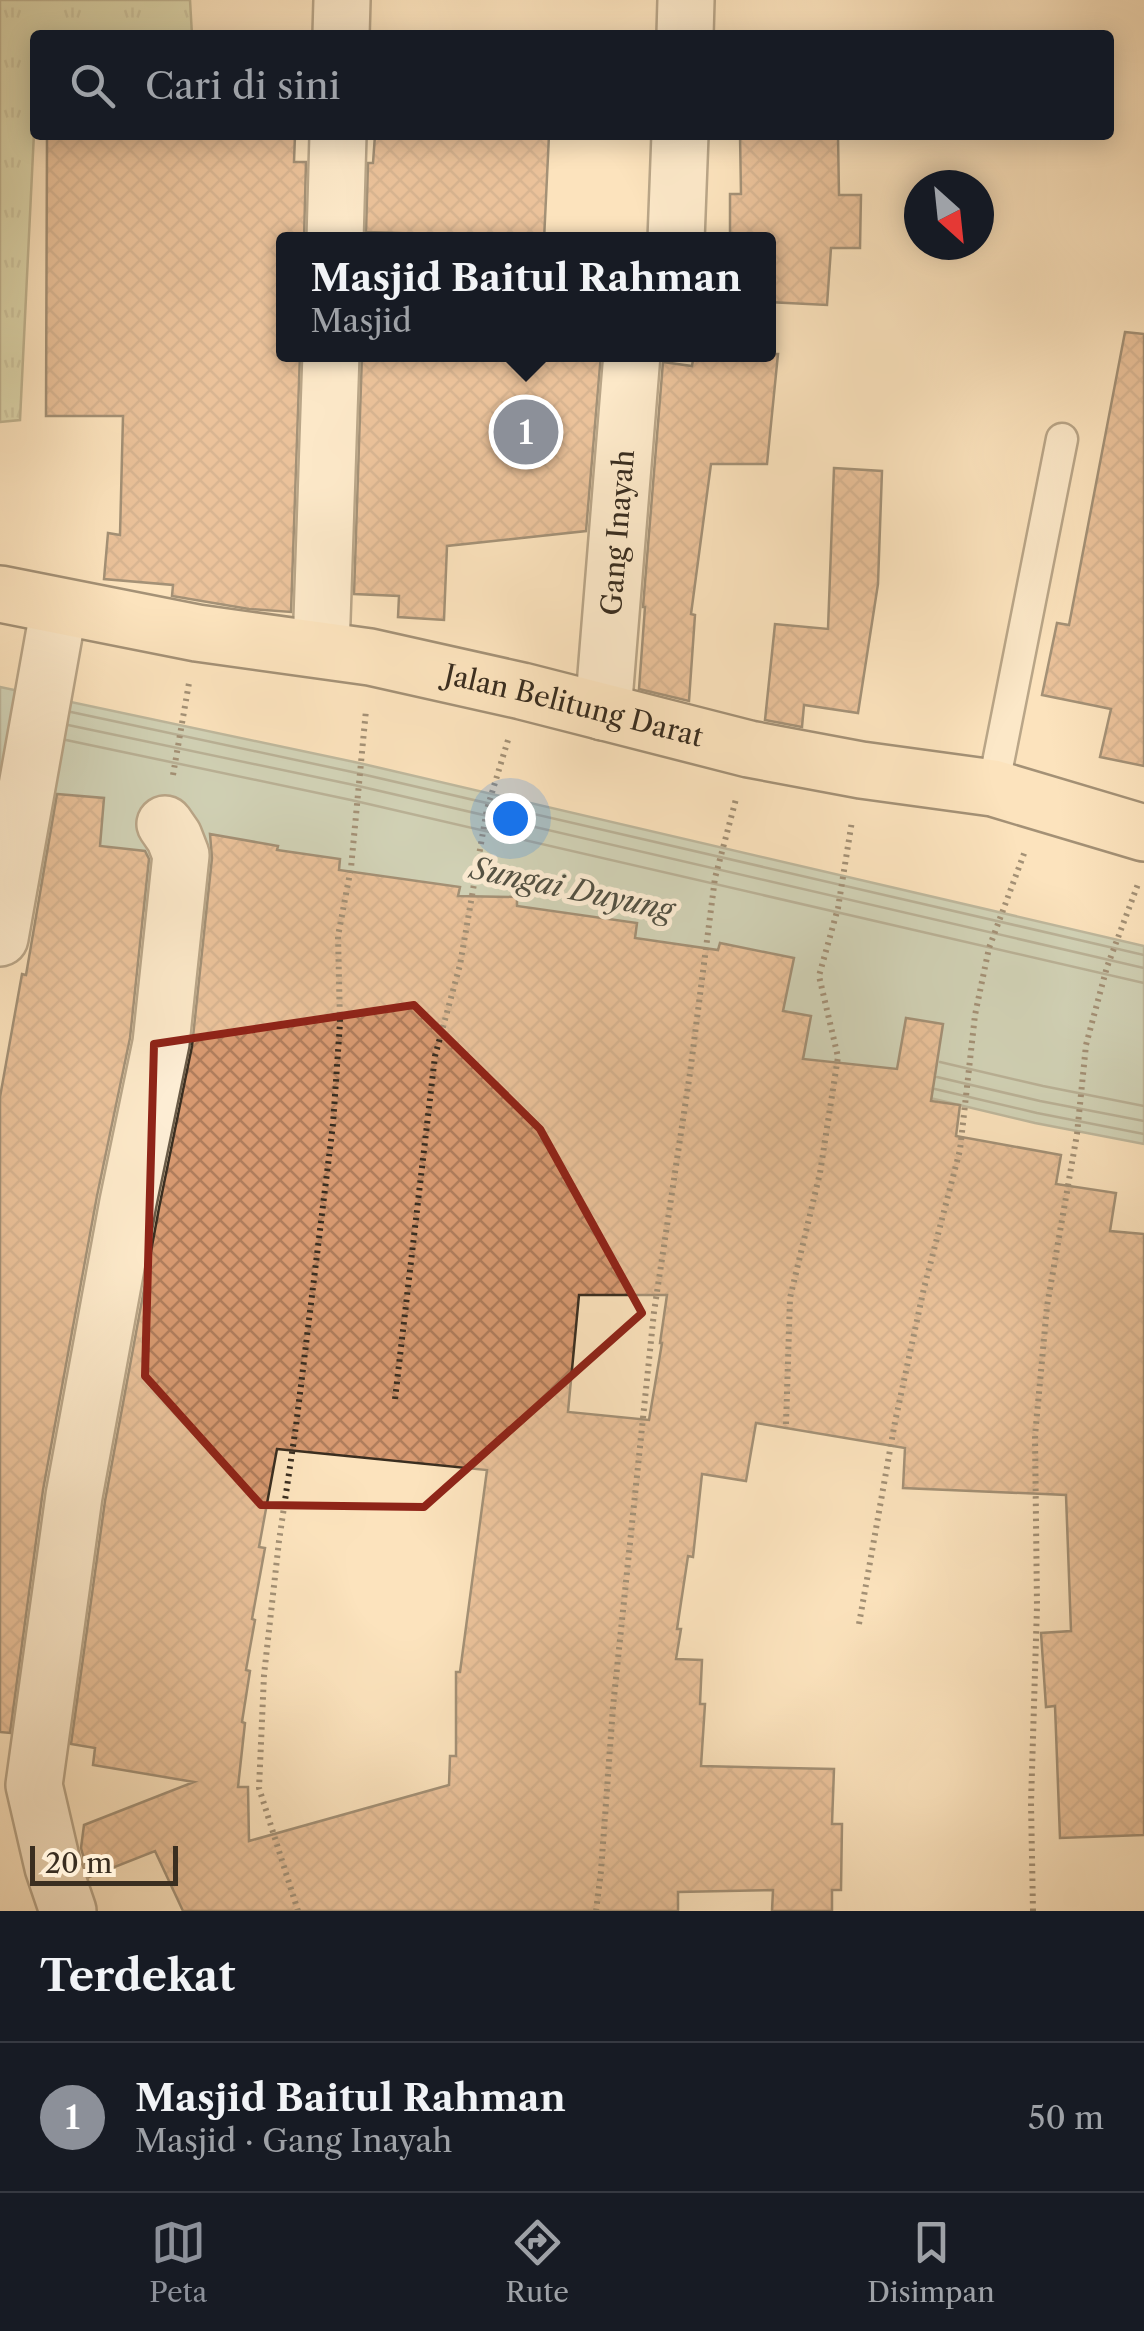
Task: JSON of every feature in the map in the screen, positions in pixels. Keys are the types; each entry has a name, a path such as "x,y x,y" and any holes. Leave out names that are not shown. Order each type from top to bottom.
{"main road":[{"name":"Jalan Belitung Darat","path":"0,594 54,631 197,633 346,653 522,691 749,749 1018,795 1144,833"}],"street":[{"path":"341,30 342,0"},
{"path":"684,30 686,0"},
{"path":"335,232 338,140"},
{"path":"676,232 680,140"},
{"path":"331,362 346,653"},
{"name":"Gang Inayah","path":"603,712 631,362"},
{"path":"0,938 54,631"},
{"path":"68,1911 53,1868 34,1786 74,1496 161,1044 181,855 164,824"}],"lane":[{"path":"1018,795 1062,439"}],"path":[{"path":"164,824 197,633"},
{"path":"298,1911 258,1788 279,1541 333,1124 340,1023 338,936 351,868 346,653"},
{"path":"396,1399 434,1056 460,965 488,809 522,691"},
{"path":"596,1911 654,1312 715,878 749,749"},
{"path":"786,1424 790,1298 820,1173 838,1057 819,976 838,908 861,770"},
{"path":"859,1624 899,1403 960,1150 974,1015 1018,795"},
{"path":"1033,1911 1035,1436 1046,1306 1077,1134 1086,1045 1107,968 1144,868"}],"highlighted area":[{"path":"414,1005 540,1129 642,1313 424,1507 261,1505 145,1376 154,1044"}],"green space":[{"path":"0,0 190,0 192,30 30,30 30,140 34,140 20,420 0,422"}],"water":[{"name":"Sungai Duyung","path":"0,687 359,763 1144,946 1144,1144 1035,1123 0,876"}],"building":[{"path":"47,140 295,140 294,162 306,162 304,232 276,232 276,362 300,362 291,612 172,596 173,585 104,579 108,533 120,535 123,416 46,416"},
{"path":"375,140 549,140 544,232 366,232 368,163 373,163"},
{"path":"740,140 838,140 839,195 861,195 860,248 831,248 827,305 776,302 776,232 730,232 730,194 741,194"},
{"path":"1125,332 1144,334 1144,766 1100,757 1111,709 1042,695 1057,623 1069,625"},
{"path":"778,354 767,464 711,464 691,614 695,615 689,701 639,689 663,362 692,366 693,362 776,362"},
{"path":"362,362 600,362 586,531 447,546 444,620 398,617 399,596 354,594"},
{"path":"834,468 882,471 878,584 858,713 804,705 802,727 765,720 775,624 828,629"},
{"path":"57,794 104,798 100,846 145,851 149,859 130,1038 43,1490 10,1733 0,1732 0,1097"},
{"path":"210,834 278,846 277,850 340,859 339,870 460,887 458,896 517,897 517,906 637,923 635,938 718,950 720,943 794,958 783,1011 811,1016 803,1059 897,1069 906,1018 943,1024 931,1101 960,1105 956,1136 1061,1155 1056,1184 1116,1193 1110,1231 1144,1234 1144,1835 1060,1838 1055,1706 1046,1707 1041,1633 1071,1631 1066,1495 903,1488 905,1448 756,1423 746,1481 702,1474 693,1557 688,1556 677,1629 681,1629 676,1659 702,1660 700,1704 705,1704 701,1766 834,1769 832,1824 842,1824 841,1890 832,1890 832,1911 772,1911 773,1890 678,1892 678,1911 183,1911 155,1851 89,1877 81,1848 84,1825 194,1782 93,1765 95,1748 71,1744 105,1501 192,1046 212,858","holes":["579,1295 667,1295 649,1420 568,1412","277,1449 487,1470 460,1672 456,1672 456,1756 450,1756 449,1785 249,1841 248,1787 238,1787 245,1723 242,1722 255,1620 252,1619 265,1548 259,1547"]}],"place":[{"name":"Masjid Baitul Rahman","path":"526,432"}]}
